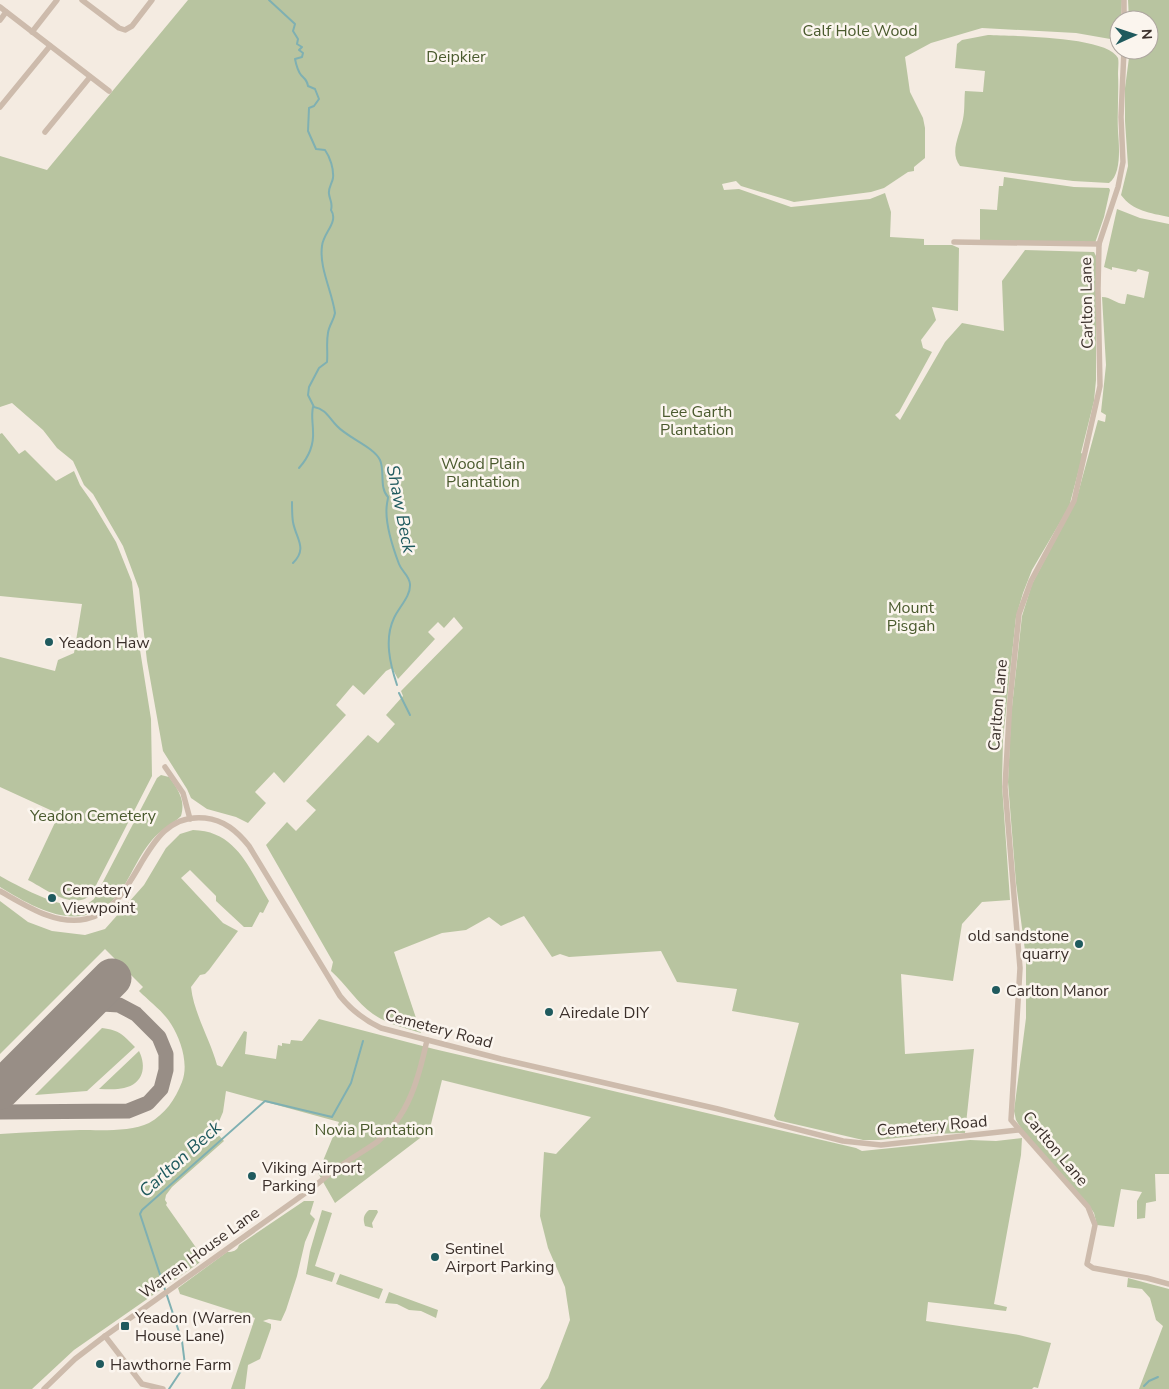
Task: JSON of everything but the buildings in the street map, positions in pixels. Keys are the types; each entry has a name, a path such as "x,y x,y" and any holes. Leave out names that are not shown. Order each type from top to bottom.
{"street":[{"path":"32,32 56,0"},
{"path":"82,0 119,28 125,30 132,26 152,0"},
{"path":"0,7 109,91"},
{"path":"0,20 6,12"},
{"path":"0,107 50,46"},
{"name":"Carlton Lane","path":"1123,60 1120,117 1123,162 1118,187 1099,244 1100,386 1074,500 1031,581 1019,614 1007,726 1004,787 1020,968 1011,1120 1088,1207 1095,1225 1087,1264 1093,1268 1141,1276 1169,1284"},
{"path":"45,132 90,77"},
{"path":"954,242 1099,244"},
{"path":"165,767 183,793 190,819"},
{"name":"Cemetery Road","path":"0,891 41,912 60,919 79,920 95,916 106,911 124,891 148,850 169,827 190,819 215,820 224,823 242,837 257,858 336,990 352,1010 366,1021 381,1028 508,1061 718,1108 843,1141 881,1145 1018,1130"},
{"name":"Warren House Lane","path":"44,1389 75,1359 105,1336 377,1141 392,1127 407,1104 419,1074 427,1040"},
{"path":"105,1336 142,1384 163,1389"}],"green space":[{"path":"188,0 1122,0 1122,10 1109,10 1109,39 1076,33 982,28 931,43 905,57 910,92 923,118 925,128 925,158 914,167 914,171 908,172 884,188 871,192 794,202 741,186 736,181 722,184 724,190 739,189 791,207 870,199 885,193 891,212 890,237 924,239 924,245 952,245 959,248 958,311 932,307 936,320 921,340 923,348 932,352 899,412 895,415 900,420 945,342 962,323 1004,331 1002,281 1025,250 1094,252 1096,256 1096,380 1094,401 1081,453 1083,454 1069,507 1032,570 1016,617 1003,739 1002,785 1010,900 982,902 962,924 953,981 901,974 905,1054 974,1049 965,1133 863,1140 777,1120 774,1116 799,1023 732,1011 737,989 677,982 661,951 569,957 560,954 552,957 524,916 501,926 489,917 466,930 442,933 394,952 421,1033 384,1020 373,1014 362,1004 331,971 333,962 266,845 287,822 296,831 316,810 306,801 368,735 378,743 395,724 386,715 403,696 401,691 463,628 454,617 444,628 438,622 428,632 435,639 398,679 392,668 386,671 364,695 353,685 336,705 346,715 284,783 274,772 255,792 266,803 248,823 236,817 207,809 191,798 163,751 147,661 139,589 123,546 93,494 84,485 73,461 57,448 43,430 12,403 0,407 0,156 47,170"},
{"path":"1128,0 1169,0 1169,217 1136,208 1121,195 1128,166 1125,88 1129,60 1159,60 1159,10 1128,10"},
{"path":"988,35 1037,37 1079,41 1109,50 1109,60 1118,60 1119,159 1113,179 1109,183 1073,181 960,166 955,155 955,149 964,116 965,91 983,92 985,71 955,68 957,44 962,40"},
{"path":"1004,177 1074,187 1109,188 1104,217 1095,243 980,240 980,209 997,210 999,186 1003,186"},
{"path":"1117,209 1140,218 1169,224 1169,1174 1155,1174 1156,1201 1146,1203 1145,1218 1137,1219 1137,1201 1142,1192 1121,1189 1114,1227 1097,1225 1094,1213 1088,1204 1022,1130 1016,1120 1014,1111 1026,1018 1026,958 1016,883 1008,782 1011,716 1022,616 1032,584 1076,501 1098,420 1105,422 1106,415 1101,412 1106,365 1102,297 1125,304 1127,294 1144,298 1149,272 1138,269 1136,272 1112,267 1112,270 1104,267"},
{"name":"Yeadon Cemetery","path":"2,433 19,454 25,450 56,481 74,471 80,485 116,542 132,582 137,631 151,719 152,776 91,895 76,901 59,897 28,880 59,814 0,787 0,657 55,671 58,660 74,653 82,604 0,596 0,434"},
{"path":"161,775 169,777 178,791 182,800 181,816 152,840 124,886 111,902 96,912 81,916 65,916 32,905 0,887 0,876 29,891 64,904 84,905 94,899 157,778"},
{"name":"Novia Plantation","path":"193,830 208,832 221,837 231,844 248,865 269,901 263,913 260,912 252,927 244,927 216,901 216,896 190,870 181,878 223,923 238,931 209,970 205,974 200,975 191,987 195,1007 217,1065 222,1067 244,1031 247,1032 245,1054 276,1059 278,1045 282,1046 282,1043 290,1044 291,1040 302,1041 319,1019 434,1049 856,1148 862,1151 970,1140 996,1141 1022,1138 1021,1155 994,1304 1007,1307 1006,1311 928,1302 926,1321 1019,1335 1051,1343 1038,1388 540,1389 548,1378 570,1320 565,1287 548,1248 540,1216 544,1152 556,1154 591,1117 442,1080 431,1124 424,1135 335,1203 318,1173 339,1122 226,1091 223,1112 215,1131 224,1141 172,1187 165,1200 166,1205 197,1249 201,1258 199,1263 74,1350 32,1389 0,1389 0,1134 115,1130 142,1126 155,1119 169,1106 182,1082 185,1068 183,1052 175,1030 160,1011 139,991 143,987 105,949 0,1054 0,901 28,922 52,931 85,935 105,929 144,885 166,848 180,834"},
{"path":"102,1028 121,1034 135,1047 87,1091 35,1095"},
{"path":"139,1051 143,1069 142,1074 135,1083 121,1089 99,1089"},
{"path":"304,1201 314,1201 310,1214 315,1219 305,1242 286,1310 281,1321 269,1319 263,1321 271,1324 271,1328 260,1359 248,1365 245,1389 231,1389 255,1318 180,1294 178,1288 227,1252 236,1250 239,1245"},
{"path":"322,1210 332,1213 315,1266 335,1273 332,1282 306,1274 310,1251"},
{"path":"369,1210 377,1210 378,1212 372,1223 373,1228 364,1224 365,1215"},
{"path":"340,1274 383,1289 379,1299 336,1284"},
{"path":"1128,1278 1169,1289 1169,1389 1139,1389 1163,1326 1156,1320 1150,1298 1142,1289 1127,1287"},
{"path":"389,1292 438,1310 436,1318 421,1311 409,1310 397,1304 385,1303"}],"waterway":[{"name":"Shaw Beck","path":"269,0 295,24 293,31 298,39 297,44 302,47 299,50 303,53 302,57 295,59 300,73 308,86 315,89 319,99 314,106 309,108 308,131 316,149 325,150 327,153 333,171 329,192 333,219 323,241 322,263 335,313 328,333 327,362 319,368 309,387 308,395 314,407 324,412 337,426 372,451 380,460 384,489 388,497 386,511 390,535 399,564 410,584 409,593 394,618 389,634 390,660 397,685"},
{"path":"299,468 308,456 311,446 313,407"},
{"path":"292,502 294,528 300,543 300,553 293,563"},
{"name":"Shaw Beck","path":"399,693 410,715"},
{"name":"Carlton Beck","path":"169,1389 185,1365 182,1341 140,1214 142,1210 265,1101 332,1117 351,1083 363,1041"},
{"path":"1144,1386 1149,1381 1158,1377"}],"taxiway":[{"path":"0,1112 128,1111 148,1103 161,1089 166,1070 166,1054 159,1037 136,1014 119,1005 102,1004 85,1009 70,1020"}],"runway":[{"path":"0,1090 112,978"}],"place":[{"name":"Yeadon Haw","path":"49,642"},
{"name":"Cemetery Viewpoint","path":"52,898"},
{"name":"old sandstone quarry","path":"1079,944"},
{"name":"Carlton Manor","path":"996,990"},
{"name":"Airedale DIY","path":"549,1012"},
{"name":"Viking Airport Parking","path":"252,1176"},
{"name":"Sentinel Airport Parking","path":"435,1257"},
{"name":"Yeadon (Warren House Lane)","path":"125,1326"},
{"name":"Hawthorne Farm","path":"100,1364"}],"park label":[{"name":"Calf Hole Wood","path":"860,30"},
{"name":"Deipkier","path":"456,56"},
{"name":"Lee Garth Plantation","path":"697,420"},
{"name":"Wood Plain Plantation","path":"483,472"},
{"name":"Mount Pisgah","path":"911,616"}]}
